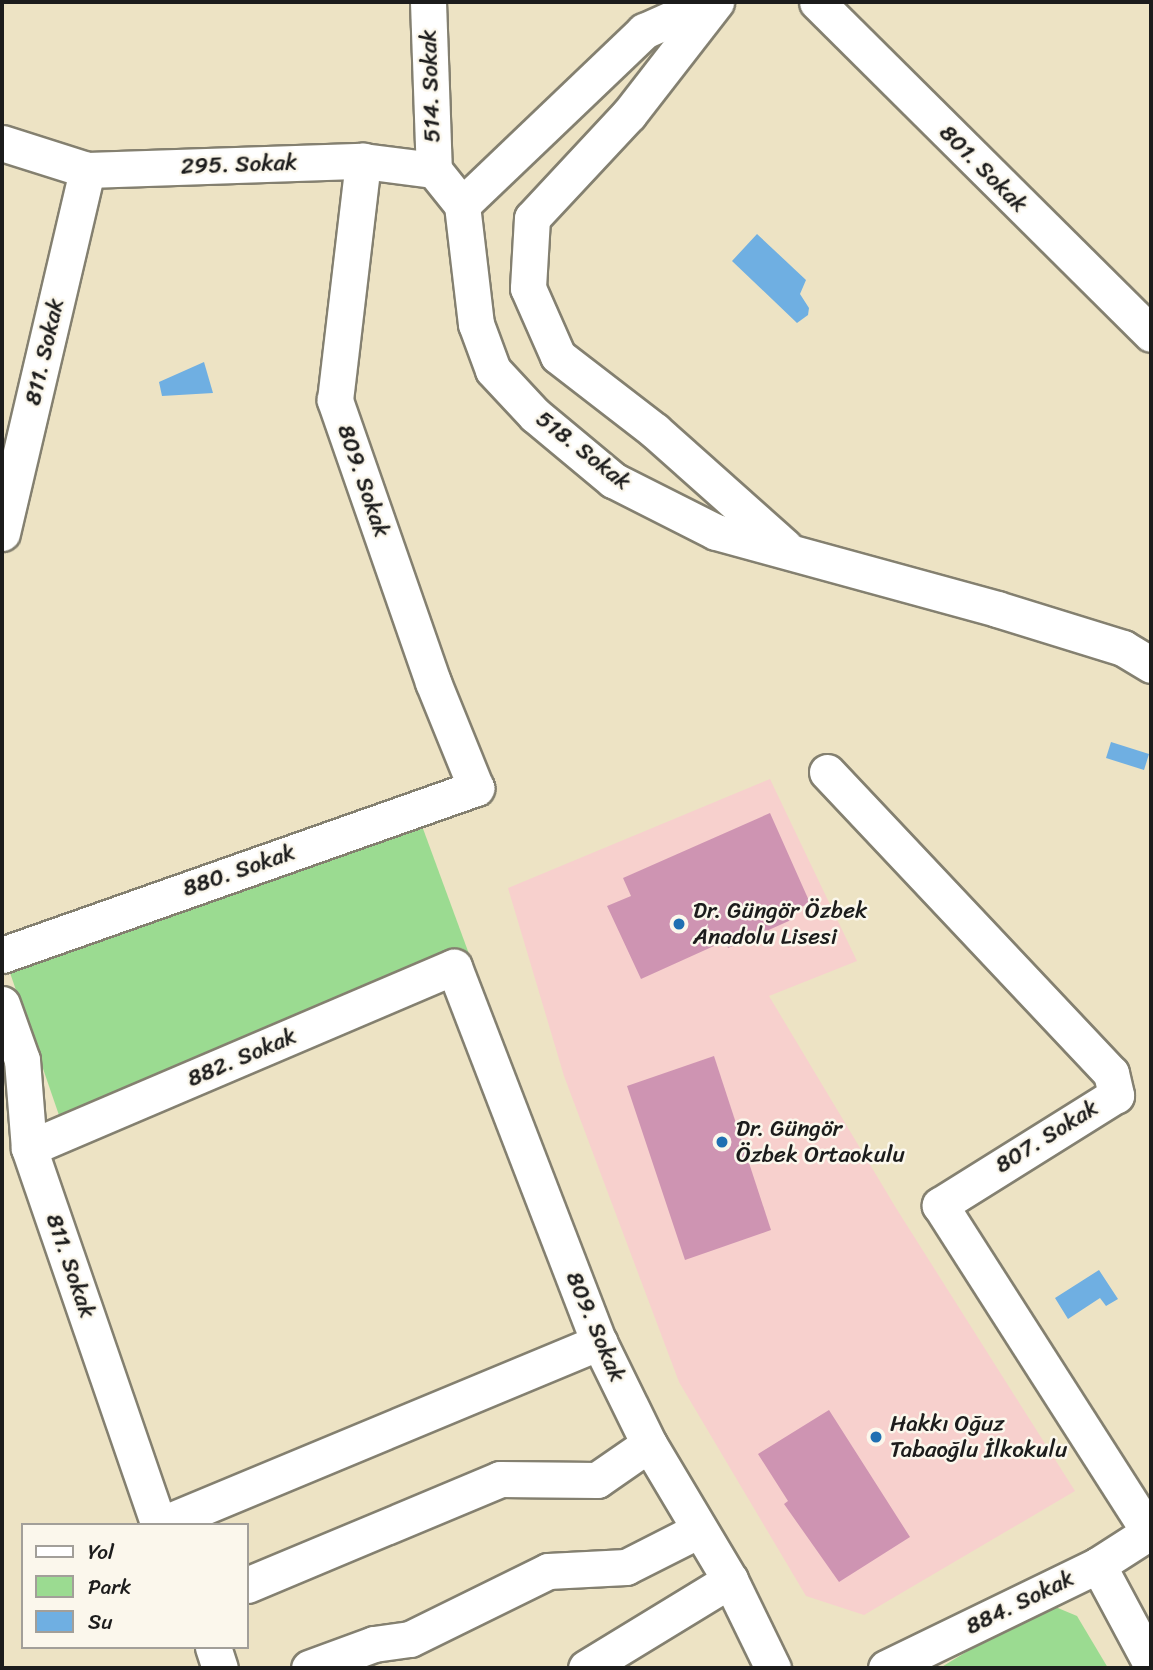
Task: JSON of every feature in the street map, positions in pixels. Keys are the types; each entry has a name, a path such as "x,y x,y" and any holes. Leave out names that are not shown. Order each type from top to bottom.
{"street":[{"name":"514. Sokak","path":"428,2 434,170"},
{"path":"434,170 462,205 644,31 709,2"},
{"path":"716,2 629,114 532,218 528,288 558,356 655,431 787,548"},
{"name":"801. Sokak","path":"817,2 1151,334"},
{"name":"295. Sokak","path":"2,143 88,170 363,161 434,170"},
{"name":"809. Sokak","path":"363,161 335,400 433,682 476,788"},
{"name":"811. Sokak","path":"2,533 88,170"},
{"name":"518. Sokak","path":"462,205 476,324 493,370 535,415 614,480 716,532 787,548 1124,649 1151,665"},
{"name":"807. Sokak","path":"827,772 1111,1073 1116,1095 940,1205 1150,1532"},
{"name":"880. Sokak","path":"2,955 476,788"},
{"name":"809. Sokak","path":"454,968 598,1342 649,1444 697,1531 730,1580 773,1668"},
{"name":"882. Sokak","path":"29,1148 454,968"},
{"name":"811. Sokak","path":"2,1004 22,1060 29,1148 159,1523"},
{"path":"165,1523 598,1342"},
{"path":"248,1586 500,1479 597,1480 649,1444"},
{"path":"309,1668 374,1644 410,1639 548,1571 626,1567 697,1531"},
{"name":"884. Sokak","path":"886,1668 1098,1565 1150,1532"},
{"path":"1098,1565 1151,1664"},
{"path":"586,1668 730,1580"},
{"path":"214,1649 220,1668"}],"shaded area":[{"path":"770,779 857,961 769,996 896,1208 1075,1491 864,1615 806,1596 679,1382 564,1076 508,888"}],"green space":[{"path":"418,815 469,954 61,1121 8,967"},
{"path":"1046,1603 1077,1616 1108,1668 940,1668"}],"water":[{"path":"757,234 806,280 800,294 809,308 808,315 797,323 732,261"},
{"path":"204,362 213,393 162,396 159,382"},
{"path":"1111,742 1149,754 1144,770 1106,758"},
{"path":"1099,1270 1118,1299 1106,1306 1100,1298 1068,1319 1055,1298"}],"building":[{"name":"Dr. Güngör Özbek Anadolu Lisesi","path":"770,813 810,903 788,913 791,920 728,948 725,941 641,979 607,906 631,896 623,878"},
{"name":"Dr. Güngör Özbek Ortaokulu","path":"714,1056 771,1230 685,1260 627,1086"},
{"name":"Hakkı Oğuz Tabaoğlu İlkokulu","path":"829,1410 910,1537 839,1582 784,1504 788,1501 758,1454"}],"place":[{"name":"Dr. Güngör Özbek Anadolu Lisesi","path":"679,924"},
{"name":"Dr. Güngör Özbek Ortaokulu","path":"722,1142"},
{"name":"Hakkı Oğuz Tabaoğlu İlkokulu","path":"876,1437"}]}
